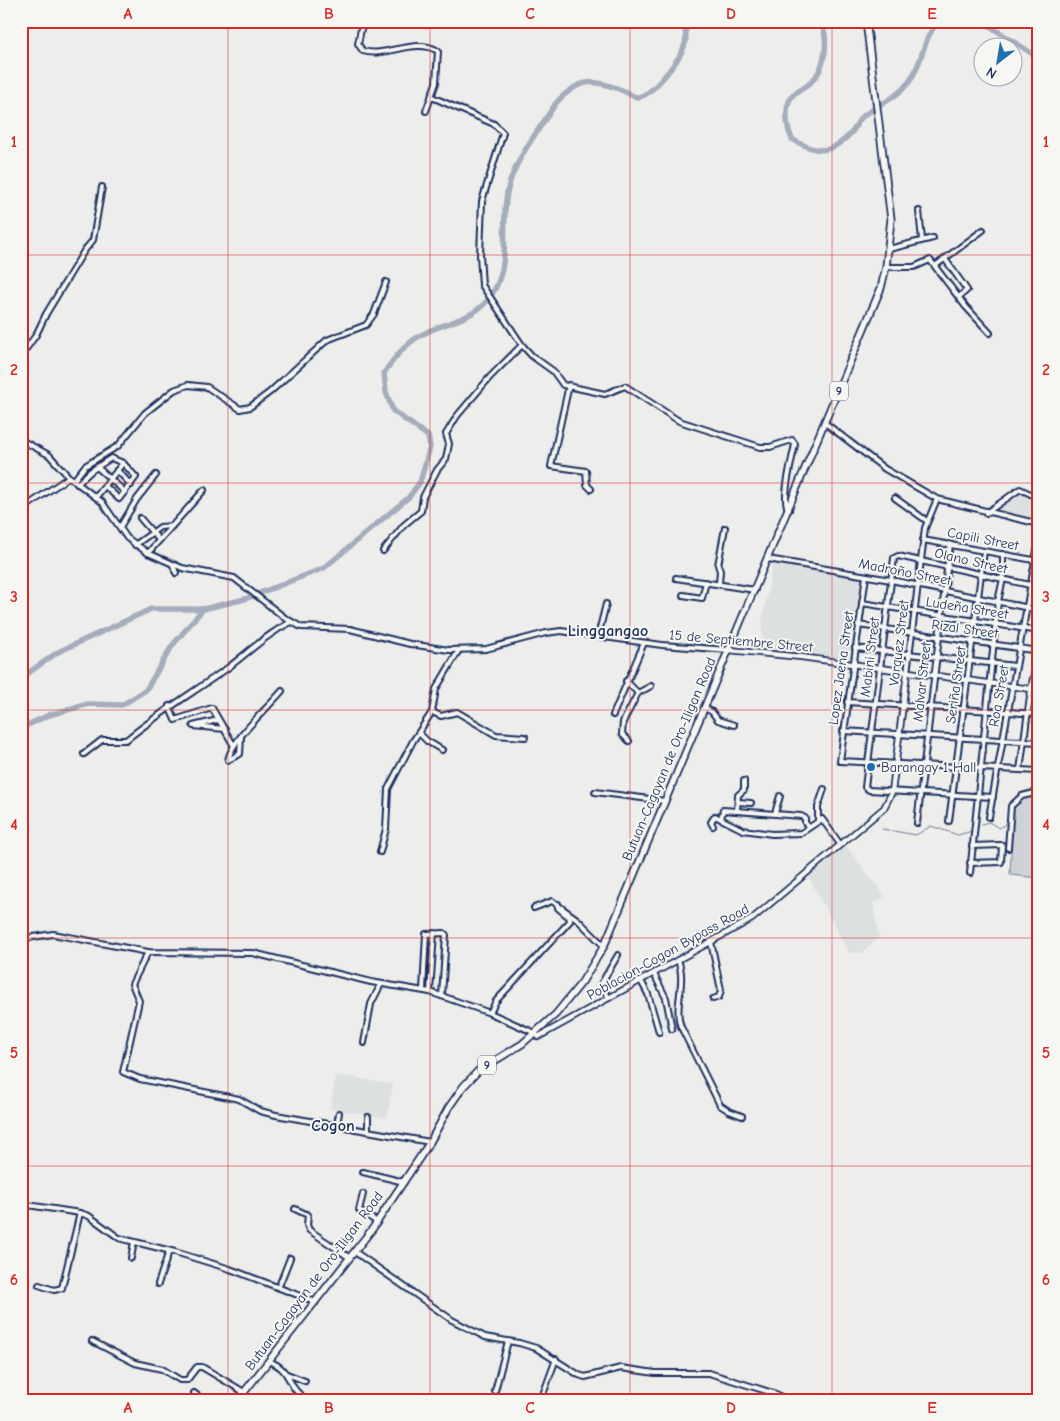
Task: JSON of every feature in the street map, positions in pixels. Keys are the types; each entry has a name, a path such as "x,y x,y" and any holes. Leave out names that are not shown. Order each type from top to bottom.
{"highway":[{"name":"Butuan-Cagayan de Oro-Iligan Road","path":"242,1395 377,1222 430,1142 454,1099 468,1081 535,1033 575,992 604,946 872,312 886,266 891,219 866,21"}],"main road":[{"name":"15 de Septiembre Street","path":"729,650 801,657 1030,689"},
{"path":"1030,689 1039,650"},
{"name":"Varquez Street","path":"892,792 907,673"},
{"name":"Poblacion-Cogon Bypass Road","path":"535,1033 538,1037 760,914 884,808 892,792"}],"street":[{"path":"365,21 358,44 363,51 374,52 413,47 430,48 438,51 436,84 426,111"},
{"path":"432,97 494,124 503,133 482,201 480,277 485,289 522,345 530,354 553,371 562,383 570,386 605,394 625,386 679,421 760,447 770,447 792,440 796,444 790,460 791,472 785,503 789,510"},
{"path":"21,356 36,335 46,314 80,257 93,240 102,187"},
{"path":"919,211 922,240"},
{"path":"935,266 983,230"},
{"path":"889,249 933,238"},
{"path":"886,266 914,267 928,259 990,332"},
{"path":"945,259 967,290 959,297"},
{"path":"75,482 85,466 118,446 145,413 174,390 188,385 207,387 240,409 250,407 282,382 327,340 366,325 374,314 386,282"},
{"path":"383,551 404,525 421,511 422,499 437,470 446,458 449,443 446,434 455,418 490,377 522,345"},
{"path":"570,386 551,466 586,471 587,485 591,489"},
{"path":"825,423 885,470 937,499 986,513 1039,524"},
{"name":"15 de Septiembre Street","path":"21,440 49,455 69,477 96,497 111,513 135,545 173,565 230,577 246,586 291,622 301,627 350,629 410,644 459,650 486,649 556,632 644,643 729,650"},
{"path":"75,482 111,458 122,463 136,476 131,485 118,499 105,486"},
{"path":"96,497 122,463"},
{"path":"97,467 125,492"},
{"path":"117,470 131,485"},
{"path":"120,527 137,499 156,475"},
{"path":"21,510 69,477"},
{"path":"986,513 1020,489 1039,498"},
{"path":"148,553 204,490"},
{"path":"895,498 927,521"},
{"name":"Varquez Street","path":"907,673 923,540 927,521 937,499"},
{"path":"140,518 159,540"},
{"path":"135,545 162,526 172,526"},
{"path":"719,583 720,572 718,565 725,528"},
{"name":"Roa Street","path":"990,817 1011,687 1030,586 1037,561 1039,539"},
{"name":"Capili Street","path":"923,540 1037,561"},
{"name":"Malvar Street","path":"918,823 943,591 950,544"},
{"name":"Seriña Street","path":"949,822 984,551"},
{"path":"970,872 998,601 1003,579 1003,554"},
{"name":"Olano Street","path":"898,556 1039,587"},
{"name":"Mabini Street","path":"892,792 866,788 871,733 894,558 898,556"},
{"name":"Madroño Street","path":"768,559 891,580 1039,610"},
{"path":"173,565 176,573"},
{"name":"Lopez Jaena Street","path":"866,576 839,759 842,762 868,763"},
{"path":"676,578 719,583 754,590"},
{"path":"683,595 702,598 706,582"},
{"name":"Ludeña Street","path":"862,603 1039,631"},
{"path":"598,636 606,604"},
{"path":"84,754 102,740 125,741 169,706 229,666 269,633 291,622"},
{"name":"Rizal Street","path":"858,624 1039,650"},
{"path":"613,715 626,681 644,643"},
{"path":"855,648 1015,666"},
{"path":"380,852 386,829 388,789 432,712 436,689 459,650"},
{"path":"626,681 640,692"},
{"path":"628,741 622,734 622,725 640,692 651,686"},
{"path":"1020,770 1030,689"},
{"name":"15 de Septiembre Street","path":"1030,689 1039,690"},
{"path":"240,738 240,754 228,760 240,738 282,691"},
{"path":"847,702 1039,714"},
{"path":"169,706 175,720 210,707 213,709 234,746"},
{"path":"705,708 712,712 718,720 734,725"},
{"path":"432,712 441,716 457,712 496,736 525,737"},
{"path":"218,720 192,726 225,729"},
{"path":"843,730 899,735 1039,742"},
{"path":"419,733 427,741 442,750"},
{"path":"868,763 1039,770"},
{"path":"738,811 738,794 744,790 744,782"},
{"path":"818,820 818,807 824,789"},
{"path":"595,792 665,801"},
{"path":"892,792 993,797"},
{"path":"1008,848 1011,806 1022,796 1039,792"},
{"path":"775,814 780,796"},
{"path":"738,802 751,803"},
{"path":"721,819 723,810 775,814 802,817 809,827"},
{"path":"712,826 711,822 715,816 743,830 768,834 799,833 818,820 825,821 840,844"},
{"path":"970,863 1001,862 1002,845 972,846"},
{"path":"534,908 552,901 558,904 577,919 604,946"},
{"path":"490,1012 496,1001 570,921 570,918 558,908 558,904"},
{"path":"422,990 426,933 444,933 446,935 442,996"},
{"path":"430,992 434,933"},
{"path":"21,939 53,934 148,952 247,952 381,984 430,992 490,1012 535,1033"},
{"path":"711,942 721,990 718,997 713,999"},
{"path":"148,952 132,984 139,1001 123,1072 140,1078 239,1100 260,1111 430,1142"},
{"path":"609,998 601,984 618,955"},
{"path":"678,960 683,979 678,1017 681,1026 720,1105 742,1116"},
{"path":"654,974 666,998 672,1029"},
{"path":"641,981 648,994 659,1032"},
{"path":"364,1043 371,1004 381,984"},
{"path":"337,1124 338,1113"},
{"path":"368,1117 368,1130"},
{"path":"363,1172 404,1182"},
{"path":"363,1194 359,1210 377,1222"},
{"path":"21,1204 90,1216 113,1234 134,1242 169,1251 279,1286 316,1302"},
{"path":"296,1209 308,1215 307,1226 309,1230 350,1258"},
{"path":"39,1285 54,1290 62,1288 80,1213"},
{"path":"131,1258 134,1242"},
{"path":"158,1284 169,1251"},
{"path":"355,1252 452,1320 485,1337 530,1346 556,1359 574,1373 585,1377 621,1368 655,1373 715,1374 776,1394 786,1400"},
{"path":"279,1286 290,1258"},
{"path":"92,1341 124,1358 162,1369 182,1380 187,1380 197,1367 202,1368 249,1400"},
{"path":"495,1390 508,1341"},
{"path":"541,1400 556,1359"},
{"path":"269,1361 282,1367 294,1390 307,1400"},
{"path":"287,1374 305,1381"},
{"path":"194,1393 203,1400"}],"shaded area":[{"path":"1021,490 1039,500 1039,523 987,513"},
{"path":"773,562 864,577 851,662 762,652 762,622"},
{"path":"1039,791 1039,878 1010,875 1013,808 1025,792"},
{"path":"846,846 885,897 873,903 879,937 862,953 849,953 808,876"},
{"path":"336,1075 393,1084 387,1118 330,1109"}],"waterway":[{"path":"21,678 58,652 151,609 203,609 245,599 324,568 409,497 420,482 430,447 428,436 393,411 386,392 384,373 396,356 412,341 423,334 469,315 488,299 496,287 503,265 505,205 510,181 527,146 556,103 573,88 588,83 604,84 636,97 644,95 658,83 678,58 686,39 685,21"},
{"path":"820,21 826,44 823,61 811,82 791,97 787,115 788,128 792,139 809,147 824,150 844,140 863,116 904,88 914,75 929,35 939,21"},
{"path":"976,21 988,25 1039,58"},
{"path":"21,728 49,715 88,704 122,705 146,690 172,646 203,609"},
{"path":"976,829 981,824 989,822 1000,828 1007,823 1015,798 1024,792 1039,789"},
{"path":"882,829 916,835 931,826 958,835 972,831"}],"place":[{"name":"Barangay 1 Hall","path":"871,767"}],"district":[{"name":"Linggangao","path":"608,631"},
{"name":"Cogon","path":"333,1126"}]}
